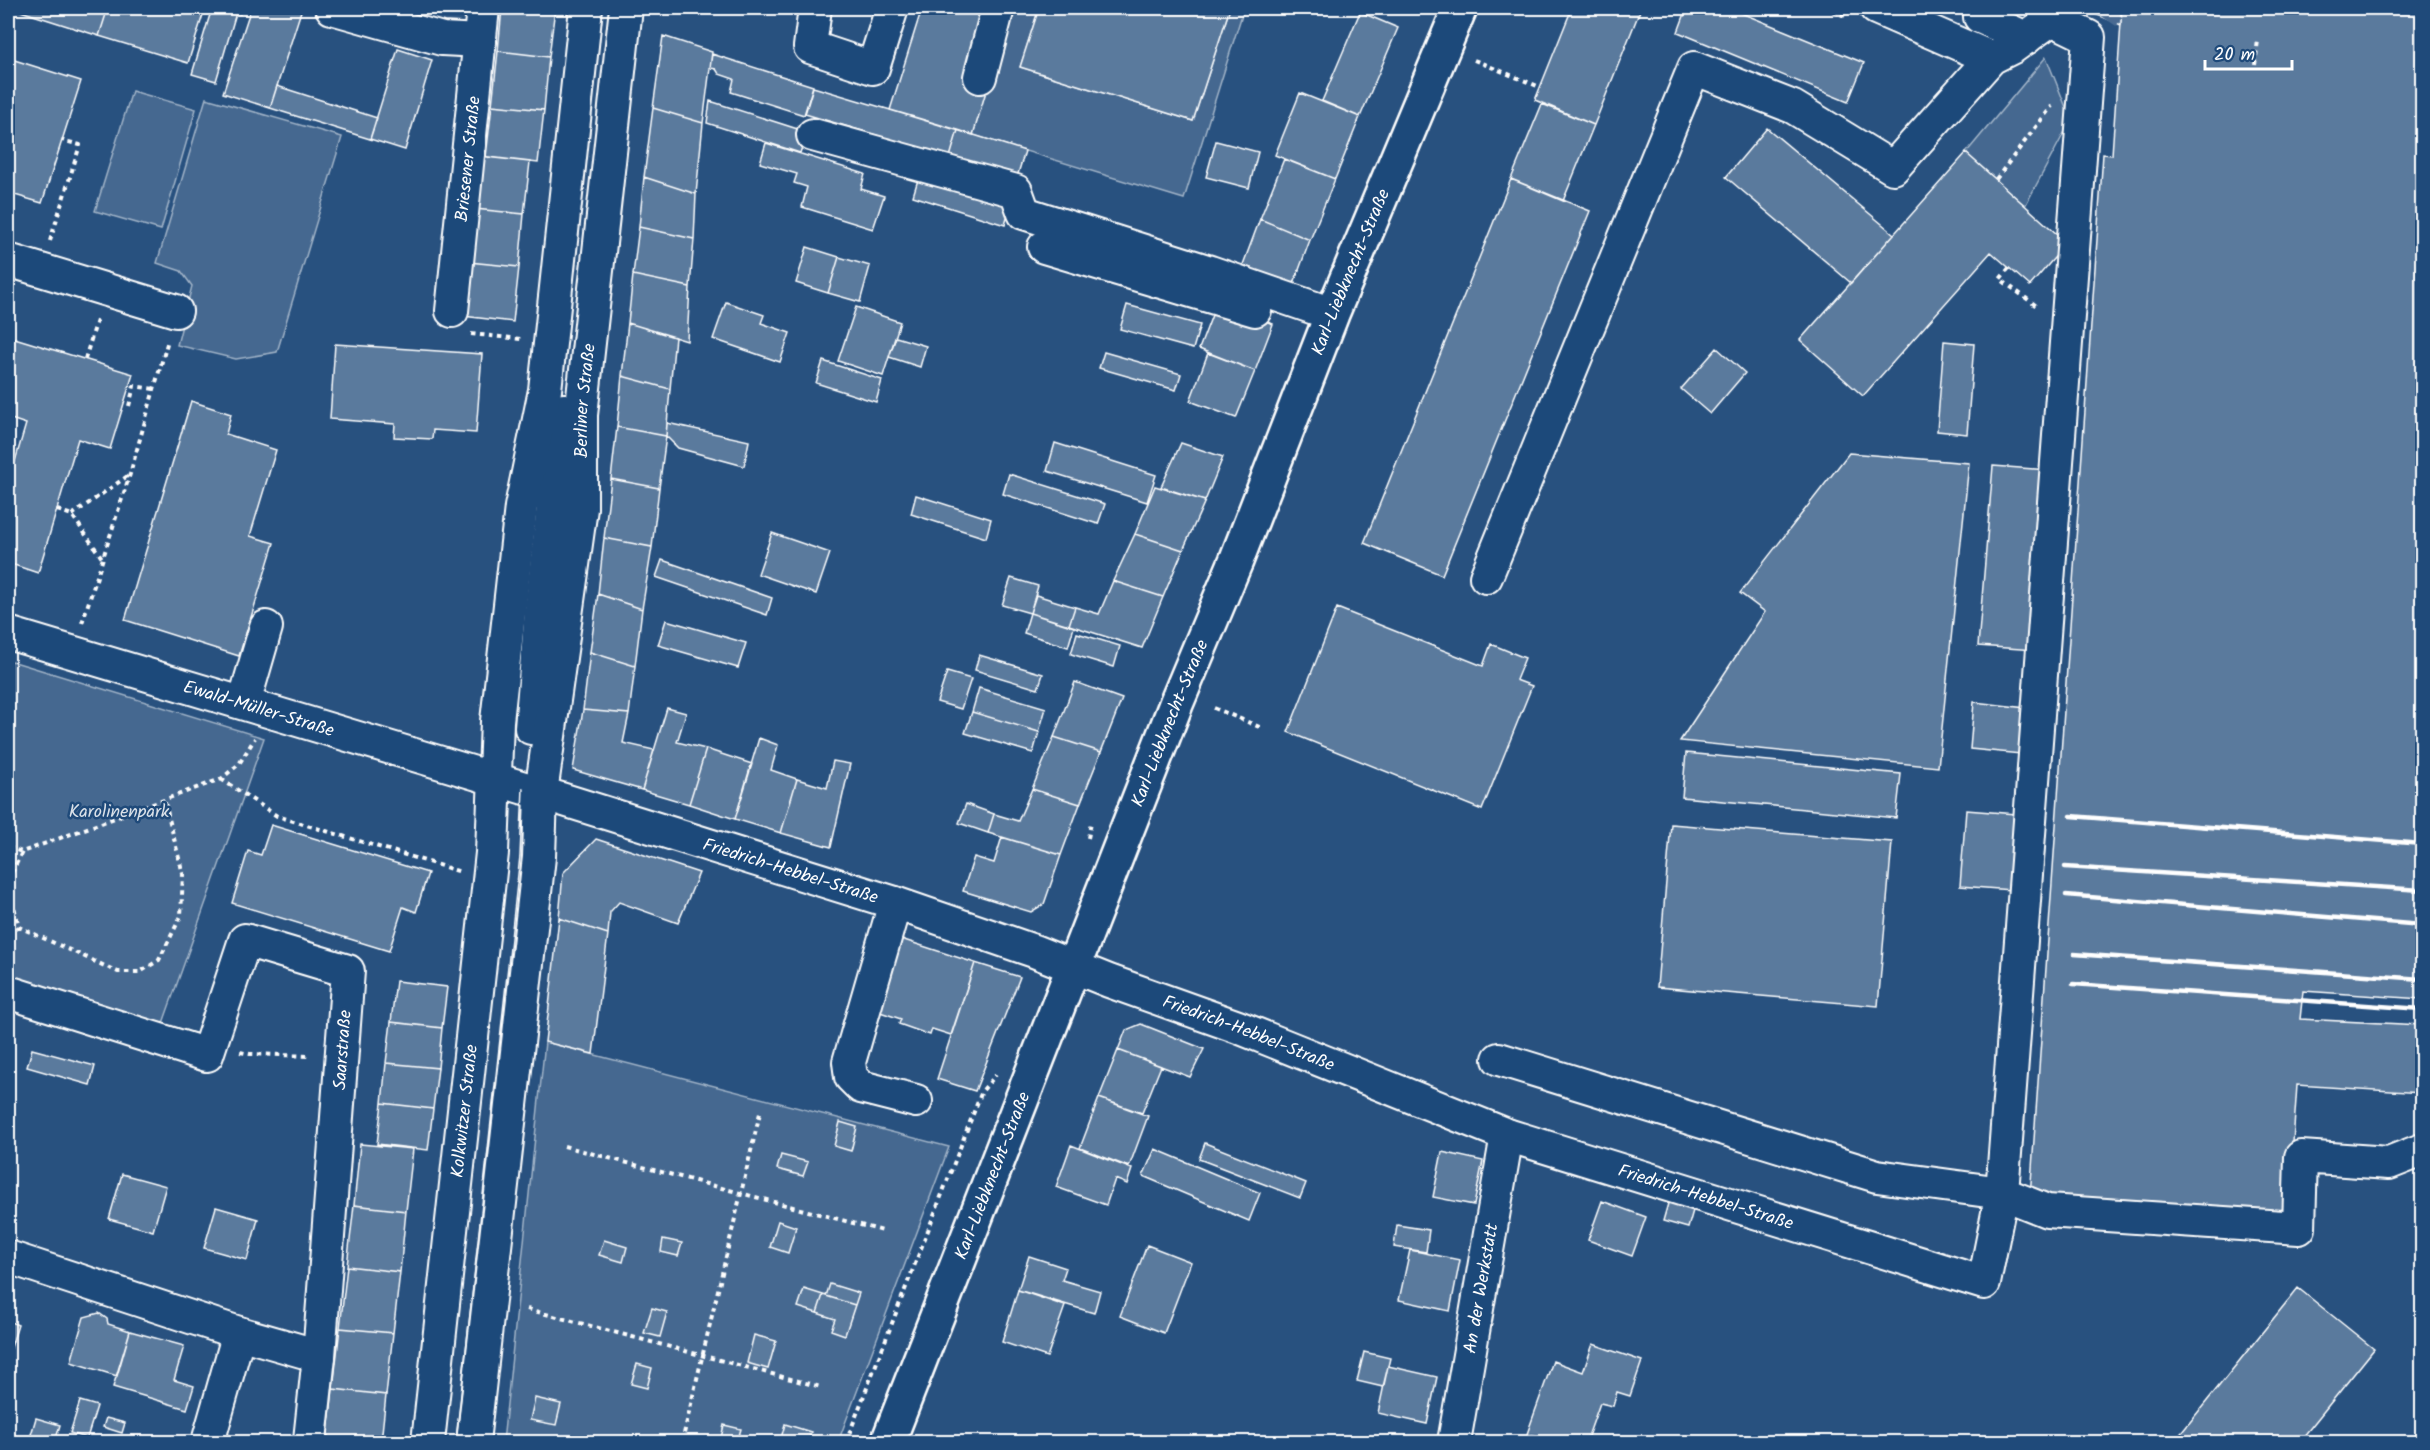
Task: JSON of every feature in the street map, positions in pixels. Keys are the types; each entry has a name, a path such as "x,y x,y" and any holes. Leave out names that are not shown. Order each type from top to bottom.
{"main road":[{"name":"Karl-Liebknecht-Straße","path":"888,1443 1176,704 1236,561 1328,323 1460,8"}],"street":[{"path":"332,8 442,39 480,41"},
{"name":"Briesener Straße","path":"452,311 483,8"},
{"path":"473,1443 539,857 497,721 521,507 545,390 586,8"},
{"path":"517,786 527,612 597,8"},
{"path":"444,1443 506,866 610,8"},
{"name":"Berliner Straße","path":"517,786 581,508 581,415 626,8"},
{"path":"815,8 810,47 873,68 892,8"},
{"path":"980,77 998,8"},
{"path":"1876,8 1991,58"},
{"path":"1486,577 1694,68 1794,107 1893,168 1991,58 2026,38 2054,14 2096,27 2067,330 2002,1193"},
{"path":"1980,17 2026,38"},
{"path":"813,135 1016,191 1024,213 1210,272 1328,323"},
{"path":"1044,247 1198,291 1328,323"},
{"path":"8,260 176,311"},
{"path":"254,706 266,627"},
{"name":"Ewald-Müller-Straße","path":"8,633 517,786"},
{"name":"Friedrich-Hebbel-Straße","path":"517,786 896,903 1238,1027 1507,1136 1984,1283 2002,1193"},
{"name":"Kolkwitzer Straße","path":"428,1443 492,853 517,786"},
{"path":"896,903 849,1062 851,1077 861,1087 916,1101"},
{"name":"Saarstraße","path":"8,993 207,1054 245,940 348,971 319,1356 310,1440"},
{"path":"1499,1059 1877,1176 2002,1193 2047,1211 2299,1228 2301,1157 2389,1163 2422,1150"},
{"name":"An der Werkstatt","path":"1454,1443 1507,1136"},
{"path":"8,1257 239,1333 319,1356"},
{"path":"208,1443 239,1333"}],"path":[{"path":"2255,65 2258,40"},
{"path":"1474,60 1540,87"},
{"path":"1995,179 2054,103"},
{"path":"41,270 80,145 62,140"},
{"path":"2009,268 2000,279 2067,330"},
{"path":"73,653 130,474 176,311"},
{"path":"452,311 458,313 463,333 522,339"},
{"path":"85,359 93,332"},
{"path":"129,406 134,386 154,389"},
{"path":"72,515 130,474"},
{"path":"57,510 72,515 102,558"},
{"path":"8,847 22,852 220,779 239,764 253,744 254,706"},
{"path":"1214,708 1262,728"},
{"path":"220,779 278,816 467,873"},
{"path":"19,927 118,972 140,972 159,960 181,916 183,874 165,799"},
{"path":"19,927 8,882 22,852"},
{"path":"8,933 19,927"},
{"path":"244,1053 341,1057"},
{"path":"846,1443 982,1091"},
{"path":"682,1443 760,1113"},
{"path":"564,1146 883,1231"},
{"path":"527,1309 820,1387"}],"green space":[{"path":"1008,8 1039,8 1020,67 1193,121 1230,8 1244,8 1184,199 973,135"},
{"path":"2046,57 2071,120 2025,206 1966,153"},
{"path":"132,91 196,109 161,230 95,211"},
{"path":"206,98 342,137 277,352 236,359 177,345 192,286 181,271 157,263"},
{"name":"Karolinenpark","path":"8,660 264,738 162,1026 8,978"},
{"path":"545,1042 949,1147 838,1442 503,1442"}],"building":[{"path":"11,8 108,8 99,36"},
{"path":"108,8 205,8 188,63 99,36"},
{"path":"212,8 242,8 240,14 236,13 216,81 192,74"},
{"path":"251,8 302,8 270,108 223,93"},
{"path":"502,8 555,8 549,57 498,51"},
{"path":"922,8 986,8 963,80 987,88 973,135 890,110"},
{"path":"1039,8 1230,8 1193,121 1020,67"},
{"path":"1572,8 1641,8 1594,125 1535,100"},
{"path":"1687,8 1729,8 1864,63 1848,102 1678,32"},
{"path":"2078,8 2121,8 2121,25 2103,17"},
{"path":"2122,8 2274,8 2381,14 2381,8 2422,8 2422,999 2303,991 2300,1019 2422,1025 2422,1093 2297,1085 2288,1214 2030,1197 2103,154 2112,155"},
{"path":"1360,12 1398,28 1360,117 1322,101"},
{"path":"663,36 712,52 703,123 653,108"},
{"path":"398,49 432,60 405,150 370,139"},
{"path":"498,51 549,57 544,110 492,105"},
{"path":"712,54 813,86 804,115 731,92 734,79 710,68"},
{"path":"8,58 81,81 42,203 8,193"},
{"path":"277,86 377,118 370,139 270,108"},
{"path":"813,87 958,130 950,157 805,114"},
{"path":"1300,93 1360,117 1335,179 1275,155"},
{"path":"710,101 807,132 800,153 707,123"},
{"path":"1542,104 1594,125 1563,201 1511,179"},
{"path":"492,105 544,110 538,163 486,157"},
{"path":"653,108 703,123 696,194 644,177"},
{"path":"1767,128 1894,234 1851,283 1726,177"},
{"path":"958,130 1025,151 1017,177 950,157"},
{"path":"1216,141 1258,152 1249,188 1206,177"},
{"path":"766,143 865,174 861,189 884,196 873,229 802,207 807,187 794,183 797,174 760,163"},
{"path":"1966,153 2067,243 2030,286 1991,252 1863,396 1800,340"},
{"path":"481,156 530,162 524,214 475,209"},
{"path":"1284,159 1335,179 1310,240 1260,219"},
{"path":"920,173 1012,201 1005,225 913,196"},
{"path":"644,177 696,194 694,239 639,227"},
{"path":"1511,179 1590,211 1442,575 1364,543"},
{"path":"475,209 524,214 519,267 469,262"},
{"path":"1260,219 1310,240 1293,286 1241,270"},
{"path":"639,227 694,239 690,287 633,275"},
{"path":"807,247 839,257 828,293 796,283"},
{"path":"839,257 870,266 860,302 828,293"},
{"path":"469,262 519,267 513,322 463,316"},
{"path":"633,275 690,287 687,341 628,323"},
{"path":"726,302 764,315 761,323 790,333 780,362 713,339"},
{"path":"1217,302 1273,324 1255,371 1199,349"},
{"path":"1127,305 1200,325 1193,349 1120,329"},
{"path":"856,307 900,322 883,376 838,361"},
{"path":"628,323 675,337 670,389 622,376"},
{"path":"8,336 133,374 110,449 78,439 38,573 8,563 8,485 26,424 8,418"},
{"path":"896,337 926,346 920,367 889,357"},
{"path":"1944,341 1974,344 1967,434 1937,431"},
{"path":"335,344 482,354 476,433 433,430 432,439 394,437 395,424 330,419"},
{"path":"1717,348 1745,373 1710,414 1681,389"},
{"path":"1104,352 1181,374 1176,390 1099,368"},
{"path":"1208,353 1255,371 1236,418 1190,401"},
{"path":"823,361 882,380 876,402 816,383"},
{"path":"622,376 670,389 666,436 617,427"},
{"path":"191,401 231,414 226,434 276,450 250,536 274,543 239,656 125,620"},
{"path":"667,423 749,441 744,466 678,448 666,436"},
{"path":"617,427 666,436 659,488 611,479"},
{"path":"1055,443 1156,475 1147,502 1047,471"},
{"path":"1181,443 1223,457 1205,501 1161,487"},
{"path":"1849,453 1969,463 1938,767 1680,741 1765,612 1740,593"},
{"path":"1993,466 2049,470 2035,650 1978,646"},
{"path":"1009,474 1105,504 1098,524 1003,494"},
{"path":"611,479 659,488 652,547 604,538"},
{"path":"1155,486 1205,501 1183,550 1135,534"},
{"path":"916,495 991,519 986,538 911,514"},
{"path":"772,533 830,553 816,594 758,574"},
{"path":"1135,534 1183,550 1163,597 1113,581"},
{"path":"604,538 652,547 642,609 598,594"},
{"path":"662,560 772,598 767,615 656,577"},
{"path":"1011,578 1038,586 1030,613 1002,605"},
{"path":"1113,581 1163,597 1142,648 1069,625 1075,607 1099,614"},
{"path":"598,594 642,609 635,666 590,652"},
{"path":"1036,595 1075,607 1069,625 1030,613"},
{"path":"1337,608 1483,666 1491,644 1525,658 1516,680 1532,686 1482,810 1288,732"},
{"path":"1030,613 1074,627 1068,647 1024,633"},
{"path":"666,620 746,643 738,668 658,645"},
{"path":"1077,633 1120,646 1114,667 1071,654"},
{"path":"590,652 635,666 629,714 583,710"},
{"path":"979,655 1043,674 1038,689 975,670"},
{"path":"947,672 971,679 961,709 937,702"},
{"path":"1075,682 1122,699 1101,752 1054,737"},
{"path":"979,688 1046,708 1039,732 972,712"},
{"path":"1974,702 2026,708 2021,754 1970,749"},
{"path":"667,708 686,713 677,742 706,749 689,804 642,790"},
{"path":"583,710 629,714 623,743 654,750 642,790 573,770"},
{"path":"972,712 1039,732 1033,753 965,733"},
{"path":"1054,737 1101,752 1080,804 1032,789"},
{"path":"759,738 778,745 771,770 797,779 781,833 735,819"},
{"path":"706,749 752,764 735,819 689,804"},
{"path":"1686,753 1901,774 1896,818 1682,797"},
{"path":"833,761 850,764 831,847 781,833 797,779 827,788"},
{"path":"1032,789 1080,804 1061,855 988,833 994,814 1018,821"},
{"path":"966,804 994,814 988,833 959,823"},
{"path":"1966,810 2016,814 2011,890 1960,886"},
{"path":"1671,824 1892,842 1878,1006 1657,987"},
{"path":"271,825 428,873 416,912 403,907 389,951 232,903 248,851 261,855"},
{"path":"1002,837 1061,855 1044,904 1031,912 963,891 974,857 994,863"},
{"path":"596,839 699,873 678,923 619,902 610,912 608,934 559,918 563,873"},
{"path":"559,918 608,934 593,1054 545,1042"},
{"path":"898,938 975,963 951,1035 932,1029 930,1035 899,1024 901,1019 874,1010"},
{"path":"975,963 1020,977 975,1091 937,1079"},
{"path":"396,981 447,987 442,1028 391,1022"},
{"path":"391,1022 442,1028 438,1068 386,1063"},
{"path":"1141,1024 1204,1049 1190,1077 1118,1050 1126,1030"},
{"path":"32,1049 95,1066 90,1085 27,1067"},
{"path":"1118,1050 1161,1066 1142,1113 1099,1098"},
{"path":"386,1063 438,1068 433,1109 382,1103"},
{"path":"1099,1098 1148,1116 1129,1167 1080,1148"},
{"path":"382,1103 433,1109 428,1150 377,1144"},
{"path":"840,1122 857,1127 851,1151 834,1146"},
{"path":"1205,1143 1306,1183 1300,1198 1199,1159"},
{"path":"360,1144 413,1149 406,1211 354,1205"},
{"path":"1071,1145 1132,1169 1127,1184 1115,1179 1106,1205 1056,1187"},
{"path":"1155,1149 1260,1193 1249,1221 1143,1176"},
{"path":"1442,1152 1483,1161 1474,1205 1433,1197"},
{"path":"781,1155 808,1162 803,1176 777,1169"},
{"path":"122,1174 166,1186 153,1231 109,1219"},
{"path":"1669,1200 1694,1207 1688,1228 1663,1221"},
{"path":"1602,1201 1646,1217 1632,1256 1588,1240"},
{"path":"354,1205 406,1211 400,1272 347,1266"},
{"path":"216,1207 258,1219 247,1260 204,1248"},
{"path":"778,1221 796,1227 788,1253 770,1247"},
{"path":"1397,1225 1429,1230 1426,1252 1394,1247"},
{"path":"663,1239 682,1243 678,1256 661,1252"},
{"path":"604,1240 627,1247 623,1262 599,1255"},
{"path":"1147,1245 1191,1262 1164,1333 1120,1316"},
{"path":"1410,1250 1460,1260 1450,1311 1399,1300"},
{"path":"1029,1256 1066,1268 1062,1280 1100,1291 1094,1313 1018,1290"},
{"path":"347,1266 400,1272 393,1333 340,1328"},
{"path":"830,1284 859,1293 855,1305 826,1296"},
{"path":"2298,1288 2374,1349 2299,1442 2174,1442"},
{"path":"804,1289 823,1295 817,1313 798,1307"},
{"path":"1018,1290 1065,1306 1047,1357 1002,1342"},
{"path":"823,1295 855,1305 845,1335 831,1330 835,1319 817,1313"},
{"path":"652,1308 667,1312 660,1337 644,1333"},
{"path":"99,1313 107,1319 108,1324 130,1331 117,1376 71,1362 84,1317"},
{"path":"8,1321 18,1325 8,1357"},
{"path":"340,1328 393,1333 386,1395 333,1389"},
{"path":"130,1331 184,1346 174,1380 194,1386 187,1409 113,1387"},
{"path":"754,1335 776,1341 768,1369 747,1363"},
{"path":"1593,1344 1642,1361 1630,1396 1617,1392 1613,1406 1600,1403 1586,1442 1553,1442 1527,1434 1553,1361 1583,1372"},
{"path":"1364,1352 1390,1358 1383,1387 1357,1381"},
{"path":"637,1364 652,1368 647,1388 631,1384"},
{"path":"1388,1366 1437,1377 1427,1424 1378,1413"},
{"path":"333,1389 386,1395 381,1442 327,1442"},
{"path":"535,1398 561,1404 556,1425 530,1420"},
{"path":"80,1401 97,1406 87,1438 70,1433"},
{"path":"36,1418 60,1425 55,1442 30,1438"},
{"path":"106,1418 125,1423 122,1433 103,1427"},
{"path":"785,1424 811,1432 808,1442 780,1442"},
{"path":"724,1425 741,1429 737,1442 720,1442"}],"tunnel":[{"path":"2103,17 2109,8"}],"tram line":[{"path":"456,1442 520,856 523,788"}],"railway":[{"path":"2071,816 2422,844"},
{"path":"2065,867 2422,890"},
{"path":"2066,895 2422,925"},
{"path":"2074,954 2422,979"},
{"path":"2073,984 2422,1009"}]}
